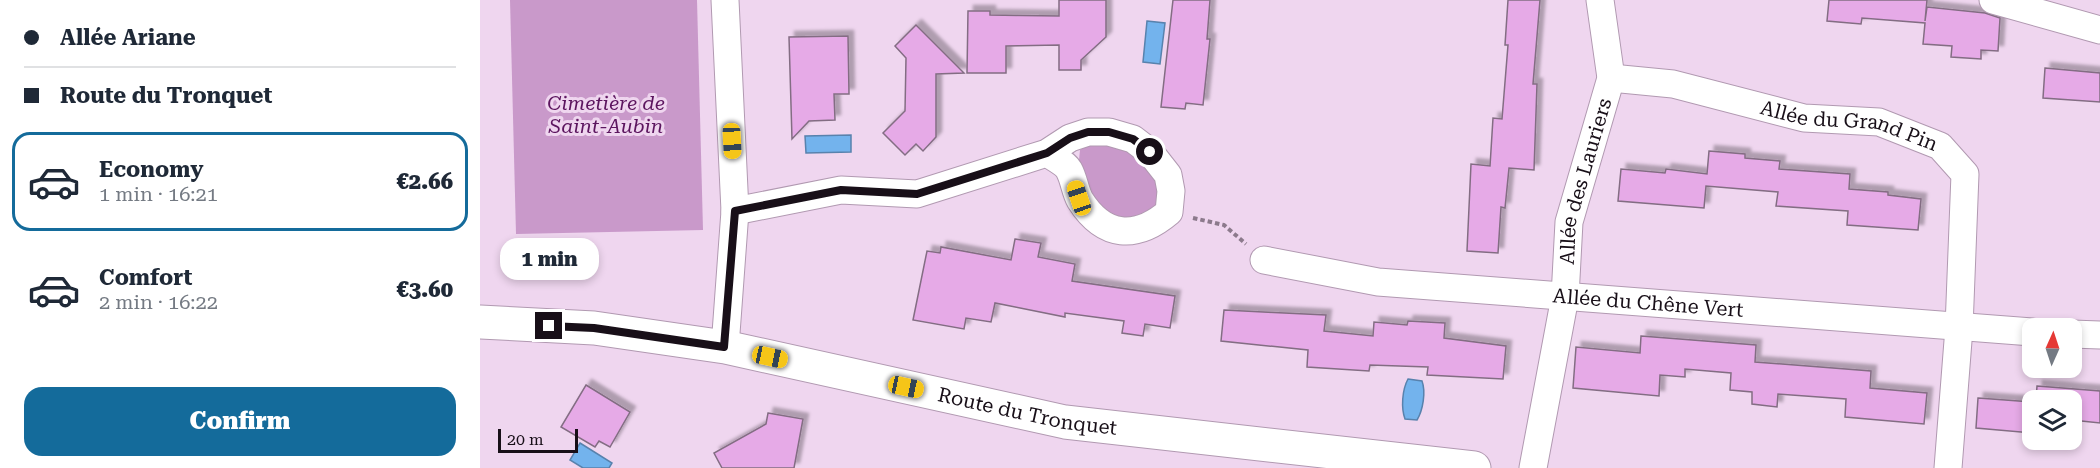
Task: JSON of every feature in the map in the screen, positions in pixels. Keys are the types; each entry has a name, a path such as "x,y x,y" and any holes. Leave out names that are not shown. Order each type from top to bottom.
{"street":[{"path":"724,347 735,211 725,0"},
{"name":"Allée des Lauriers","path":"1533,468 1565,297 1569,222 1611,78 1600,0"},
{"path":"1993,0 2100,30"},
{"name":"Allée du Grand Pin","path":"1611,78 1672,84 1804,118 1879,122 1940,146 1965,174 1959,328 1948,468"},
{"path":"735,211 841,190 917,194 1047,153 1070,138 1088,132 1109,132 1133,139 1150,152 1168,175 1171,191 1169,212 1157,222 1137,231 1131,233 1115,230 1093,217 1079,198 1068,168 1047,153"},
{"name":"Allée du Chêne Vert","path":"1264,260 1378,282 2022,331"},
{"name":"Route du Tronquet","path":"480,322 594,328 724,347 1065,422 1474,468"},
{"path":"2082,335 2100,336"}],"path":[{"path":"1169,212 1224,225 1264,260"}],"green space":[{"name":"Cimetière de Saint-Aubin","path":"510,0 697,0 703,230 516,234"},
{"path":"1093,141 1130,151 1158,178 1160,194 1156,207 1125,221 1097,206 1078,170 1080,150"}],"water":[{"path":"1147,21 1165,23 1160,64 1143,62"},
{"path":"851,135 851,152 806,153 805,136"},
{"path":"1408,379 1422,381 1423,385 1423,401 1417,420 1405,419 1404,415 1403,394"},
{"path":"580,443 612,463 609,468 583,468 570,460"}],"building":[{"path":"1059,0 1106,0 1106,37 1081,60 1081,70 1059,70 1059,45 1006,46 1006,73 967,73 968,11 990,11 990,15 1059,16"},
{"path":"1173,0 1210,0 1207,39 1210,39 1203,105 1186,103 1185,109 1161,107"},
{"path":"1508,0 1540,0 1533,84 1537,84 1534,170 1509,168 1505,208 1501,207 1498,253 1467,251 1471,164 1490,166 1493,118 1502,119 1508,45 1505,45"},
{"path":"1829,0 1927,0 1925,21 1927,7 1985,13 2000,18 1998,51 1981,50 1981,59 1951,57 1952,46 1923,44 1925,23 1862,18 1861,24 1827,21"},
{"path":"916,25 964,73 936,74 936,137 923,151 916,144 905,155 883,133 905,111 906,58 895,46"},
{"path":"848,36 849,94 834,94 835,120 809,121 792,139 789,37"},
{"path":"2045,68 2100,73 2100,102 2043,98"},
{"path":"1709,151 1745,154 1745,158 1780,161 1779,169 1850,174 1849,189 1888,192 1888,195 1921,199 1918,230 1847,225 1848,211 1776,206 1778,192 1706,186 1704,208 1618,201 1621,169 1665,173 1666,169 1707,174"},
{"path":"1015,239 1041,243 1038,257 1075,264 1072,281 1175,296 1170,328 1145,324 1143,336 1122,333 1124,321 1065,313 1065,317 995,303 991,322 966,318 964,329 913,320 927,251 940,253 941,247 1011,260"},
{"path":"1224,310 1326,315 1324,331 1373,336 1374,322 1407,325 1408,321 1445,323 1444,338 1506,346 1503,379 1427,375 1428,367 1370,365 1369,371 1307,367 1308,350 1221,341"},
{"path":"1641,336 1756,345 1755,362 1871,371 1870,388 1927,393 1924,424 1845,417 1846,399 1778,394 1777,407 1752,404 1752,392 1730,390 1731,373 1685,369 1685,377 1660,375 1659,396 1573,388 1576,347 1640,353"},
{"path":"586,385 630,412 610,447 599,441 595,447 561,427"},
{"path":"2037,386 2100,391 2100,423 2082,421 2082,390 2037,390"},
{"path":"1978,398 2022,401 2022,432 1976,428"},
{"path":"768,413 803,419 794,468 722,468 714,453 766,424"}],"route":[{"path":"549,326 594,328 724,347 735,211 841,190 917,194 1047,153 1070,138 1088,132 1109,132 1133,139 1150,152"}]}
